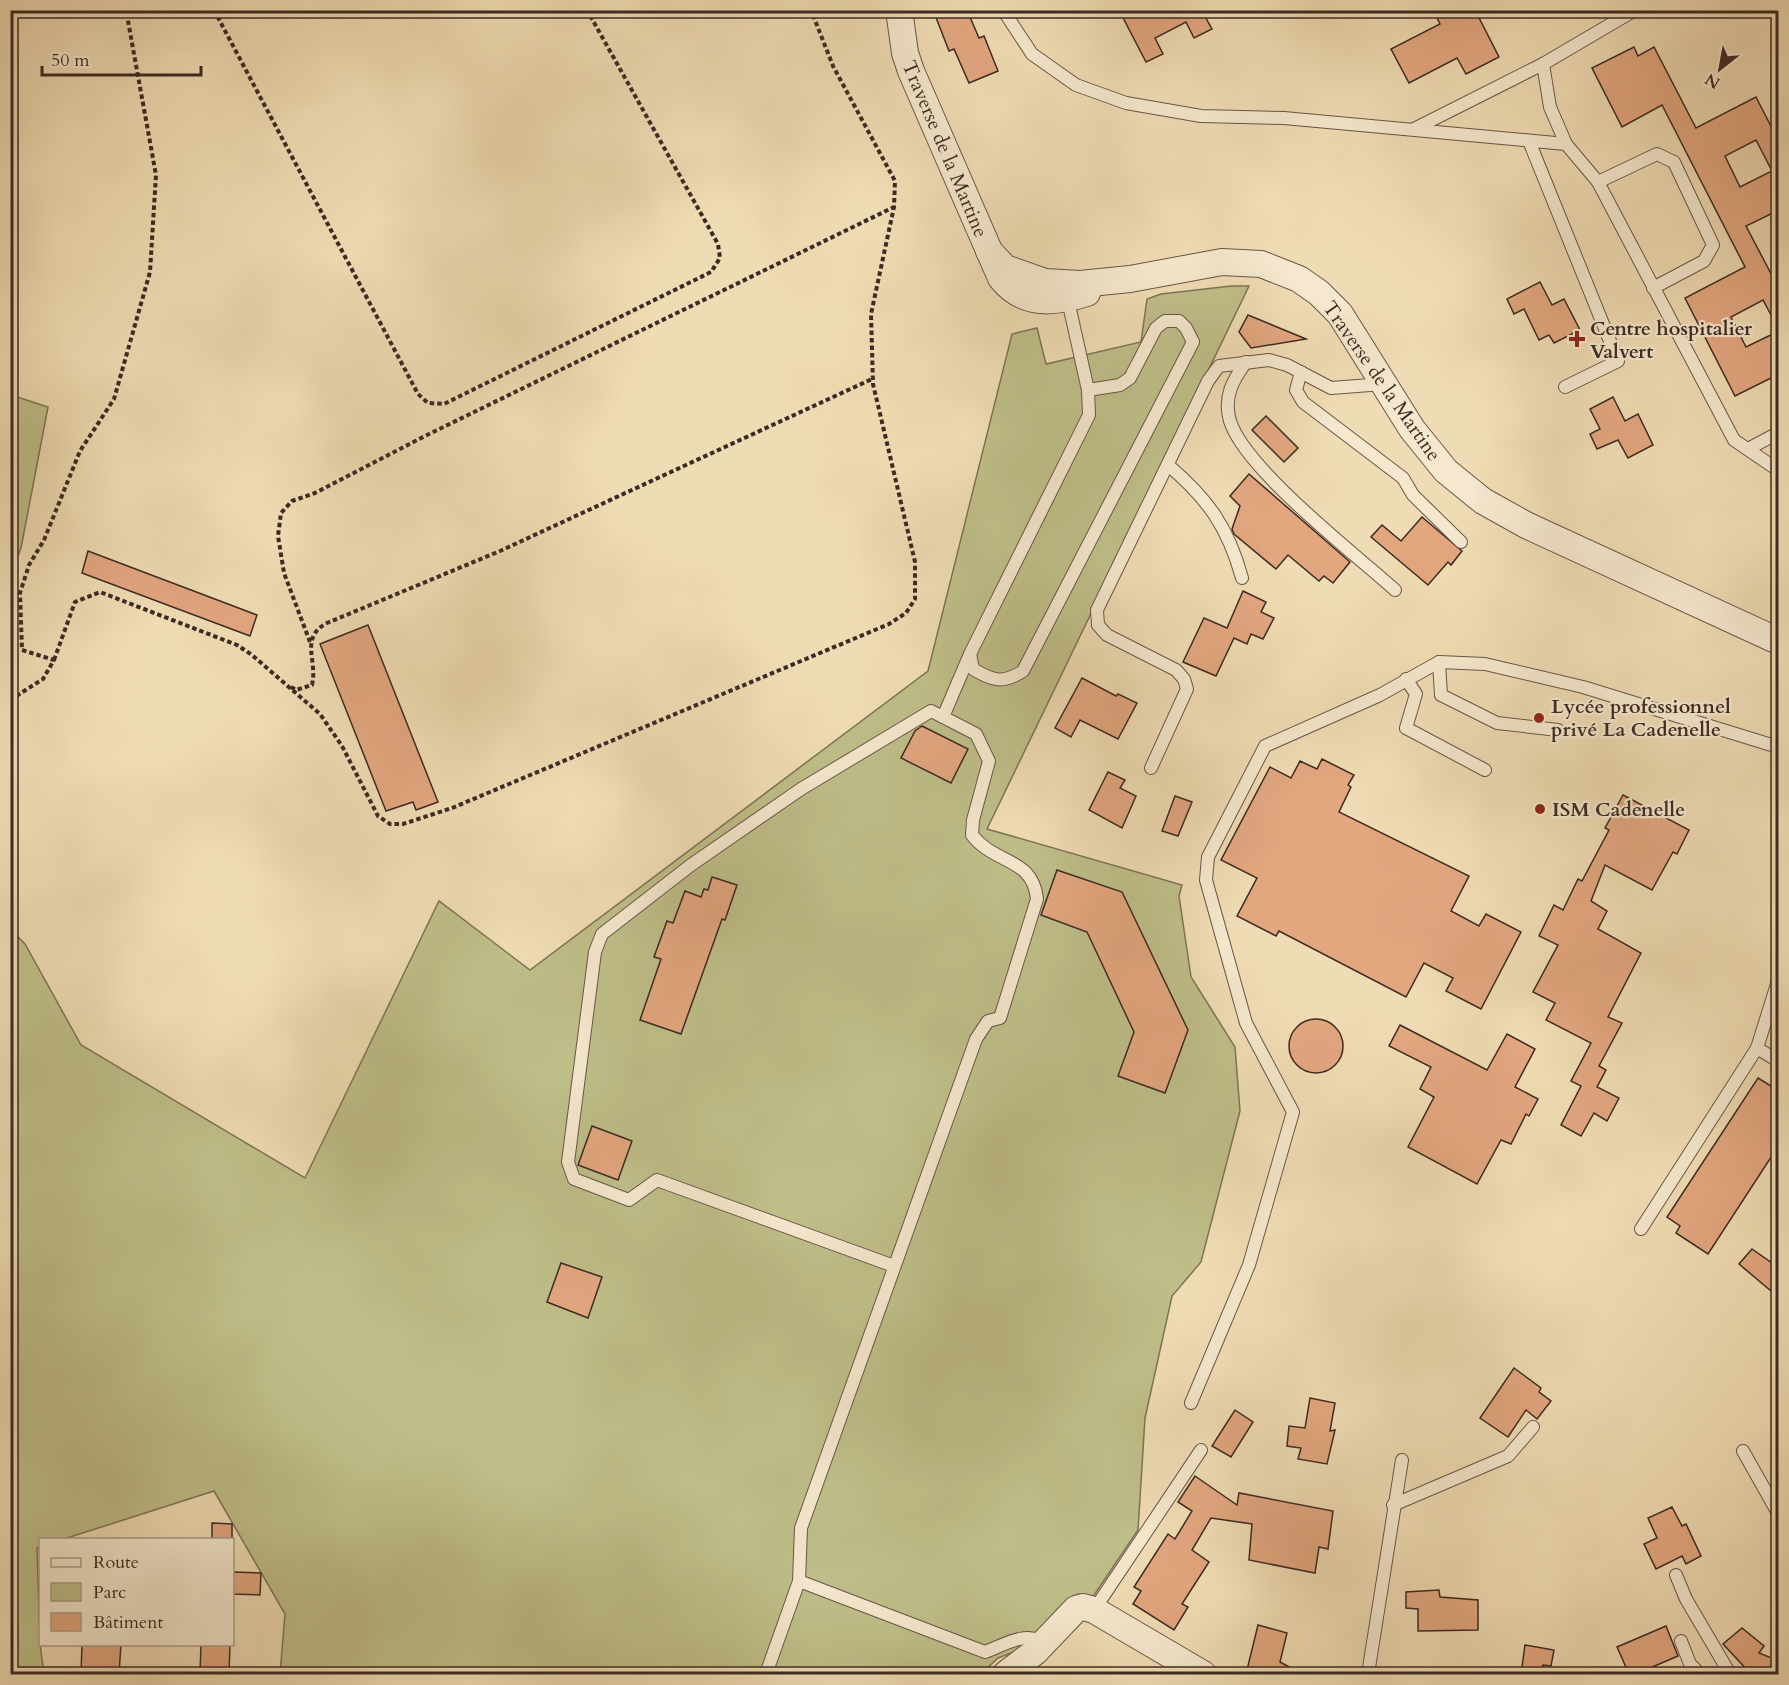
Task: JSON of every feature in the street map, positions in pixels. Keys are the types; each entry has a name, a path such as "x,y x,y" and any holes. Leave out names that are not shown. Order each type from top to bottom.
{"street":[{"name":"Traverse de la Martine","path":"899,10 905,52 911,71 989,251 1005,268 1066,291 1222,262 1261,264 1282,272 1319,292 1340,314 1412,429 1446,471 1483,501 1526,525 1779,641"},
{"path":"1006,1674 1076,1609 1083,1607 1094,1610 1203,1674"}],"lane":[{"path":"1007,10 1007,15 1032,54 1076,85 1126,103 1201,116 1284,118 1566,144"},
{"path":"1414,129 1543,64 1635,10"},
{"path":"1543,64 1550,107 1566,144 1598,182 1734,440 1779,470"},
{"path":"1529,141 1618,362 1565,387"},
{"path":"1598,182 1657,154 1674,162 1686,184 1713,245 1704,261 1653,288"},
{"path":"943,717 970,654 1089,415 1088,390 1066,291"},
{"path":"970,654 973,669 989,679 1011,679 1023,671 1193,342 1186,328 1179,321 1165,321 1156,328 1130,378 1120,385 1088,390"},
{"path":"1151,768 1187,689 1184,679 1176,670 1107,635 1098,625 1097,610 1208,381 1220,366 1269,360 1301,372 1331,388 1383,384"},
{"path":"1246,362 1230,385 1230,420 1241,440 1270,478 1395,590"},
{"path":"1301,372 1296,390 1303,402 1404,478 1413,495 1461,542"},
{"path":"1748,449 1779,434"},
{"path":"1168,465 1192,485 1224,527 1242,578"},
{"path":"1439,662 1442,695 1497,723 1558,730"},
{"path":"1191,1403 1248,1265 1293,1112 1246,1023 1208,889 1208,857 1265,746 1380,694 1439,662 1485,664 1583,687 1779,747"},
{"path":"1406,679 1416,694 1407,728 1485,770"},
{"path":"766,1674 799,1581 801,1528 976,1039 988,1022 1000,1018 1038,899 1036,882 1025,870 980,846 972,836 989,761 976,734 931,711 801,789 691,865 602,934 595,952 568,1162 574,1179 629,1200 657,1180 894,1266"},
{"path":"1641,1229 1757,1048 1779,981"},
{"path":"1757,1048 1779,1061"},
{"path":"1393,1505 1508,1456 1533,1427"},
{"path":"1094,1610 1202,1450"},
{"path":"1743,1451 1779,1513"},
{"path":"1368,1674 1393,1505 1402,1460"},
{"path":"1676,1575 1686,1599 1730,1674"},
{"path":"799,1581 985,1652 1026,1637 1037,1638 1043,1642"},
{"path":"1681,1641 1690,1664 1700,1674"}],"path":[{"path":"54,660 22,650 20,594 29,565 44,540 80,451 114,399 150,272 156,175 126,10"},
{"path":"214,10 418,394 428,403 444,404 711,272 720,258 718,244 587,10"},
{"path":"10,700 43,679 54,660 75,602 100,592 237,645 252,654 320,714 342,746 378,816 390,824 403,824 452,808 890,624 906,613 915,598 915,562 872,379 871,314 894,207 895,181 833,66 811,10"},
{"path":"280,681 296,690 312,685 314,676 310,642 284,573 278,536 281,513 292,501 315,493 425,436 894,207"},
{"path":"310,642 315,629 350,612 500,551 872,379"}],"green space":[{"path":"1249,286 987,829 1182,885 1179,896 1191,977 1235,1047 1240,1111 1201,1262 1172,1296 1145,1418 1138,1530 1090,1601 1078,1594 1030,1646 998,1658 981,1674 280,1674 285,1614 214,1491 67,1538 39,1538 39,1547 37,1548 39,1646 44,1674 11,1674 10,929 25,944 81,1045 305,1178 439,901 530,970 928,671 1012,334 1037,328 1046,364 1141,342 1147,299 1161,294"},
{"path":"11,395 48,407 21,548 11,575"}],"building":[{"path":"946,10 967,10 979,38 984,36 998,71 969,83 954,49 949,51 935,15"},
{"path":"1119,10 1208,10 1203,13 1212,29 1194,38 1186,22 1155,38 1163,54 1146,62"},
{"path":"1433,10 1475,10 1499,57 1466,74 1457,58 1409,83 1391,49 1440,24"},
{"path":"1634,47 1638,56 1654,47 1696,128 1756,97 1779,142 1779,210 1746,226 1779,289 1779,330 1763,300 1731,317 1746,347 1779,331 1779,374 1735,396 1685,298 1745,267 1662,105 1622,127 1592,68","holes":["1756,140 1772,171 1740,187 1725,156"]},
{"path":"1540,282 1552,305 1564,299 1580,330 1554,343 1549,335 1539,340 1524,309 1514,314 1507,299"},
{"path":"1248,315 1306,339 1251,348 1239,332"},
{"path":"1613,397 1625,421 1638,414 1653,445 1628,458 1618,440 1597,449 1590,434 1600,429 1590,409"},
{"path":"1266,416 1298,448 1284,462 1252,430"},
{"path":"1249,474 1350,562 1333,583 1324,576 1319,581 1288,555 1276,569 1234,534 1232,529 1240,506 1230,496"},
{"path":"1422,517 1462,551 1451,565 1448,562 1428,585 1371,537 1382,525 1401,541"},
{"path":"88,551 257,615 250,636 82,573"},
{"path":"1243,591 1266,602 1261,612 1274,618 1263,639 1251,634 1247,644 1234,638 1216,676 1183,662 1204,618 1227,628"},
{"path":"368,625 438,802 416,810 413,802 386,811 320,644"},
{"path":"1082,678 1116,696 1118,694 1137,703 1118,739 1080,720 1071,737 1055,728"},
{"path":"922,726 968,749 951,783 901,758 915,731"},
{"path":"1322,759 1354,775 1348,785 1351,787 1339,812 1469,876 1451,911 1479,926 1486,914 1521,932 1481,1009 1446,991 1453,978 1424,963 1406,997 1279,931 1276,936 1237,916 1257,878 1221,860 1270,767 1291,778 1300,761 1317,769"},
{"path":"1108,772 1125,780 1120,788 1136,796 1122,828 1089,810"},
{"path":"1623,795 1689,830 1677,854 1673,852 1652,890 1605,865 1591,901 1607,911 1598,929 1641,953 1608,1017 1622,1023 1599,1066 1606,1070 1597,1087 1619,1098 1607,1121 1594,1113 1581,1136 1561,1125 1581,1086 1571,1081 1591,1043 1546,1020 1555,1003 1533,992 1558,945 1539,936 1554,905 1563,910 1578,879 1582,881 1609,830 1605,828"},
{"path":"1175,796 1192,802 1178,836 1162,831"},
{"path":"1057,870 1122,892 1188,1030 1165,1093 1118,1076 1134,1032 1087,932 1041,915"},
{"path":"712,877 737,885 725,920 722,919 681,1034 640,1020 661,959 654,957 667,921 673,923 685,891 701,897 704,889 708,890"},
{"path":"1311,1019 1321,1019 1331,1023 1339,1031 1343,1046 1339,1061 1331,1069 1321,1073 1311,1073 1301,1069 1293,1061 1289,1051 1289,1041 1293,1031 1301,1023"},
{"path":"1400,1025 1487,1070 1507,1034 1535,1049 1515,1087 1538,1099 1529,1116 1526,1114 1511,1144 1501,1140 1477,1184 1408,1147 1434,1097 1420,1089 1431,1067 1389,1046"},
{"path":"1758,1078 1779,1091 1779,1145 1708,1254 1676,1233 1680,1226 1667,1217"},
{"path":"592,1126 632,1141 618,1180 578,1165"},
{"path":"1752,1249 1779,1268 1779,1282 1771,1291 1739,1264"},
{"path":"561,1263 602,1277 588,1318 547,1302"},
{"path":"1514,1368 1541,1388 1539,1392 1551,1401 1537,1419 1526,1410 1508,1437 1480,1418"},
{"path":"1310,1398 1335,1403 1330,1431 1335,1430 1327,1464 1298,1459 1301,1448 1287,1446 1289,1426 1305,1428"},
{"path":"1235,1410 1253,1422 1231,1457 1212,1446"},
{"path":"1195,1476 1237,1505 1239,1493 1333,1511 1328,1549 1319,1547 1315,1573 1249,1560 1252,1524 1211,1518 1192,1550 1209,1562 1182,1604 1188,1607 1174,1630 1133,1604 1141,1591 1134,1587 1168,1534 1175,1539 1192,1511 1178,1502"},
{"path":"1672,1507 1682,1526 1686,1524 1701,1556 1686,1564 1682,1556 1656,1569 1644,1544 1657,1538 1648,1518"},
{"path":"212,1523 232,1524 232,1538 212,1538"},
{"path":"234,1572 261,1573 260,1595 234,1594"},
{"path":"1439,1590 1440,1597 1478,1600 1478,1630 1418,1631 1418,1609 1406,1608 1406,1592"},
{"path":"1258,1625 1287,1633 1280,1662 1302,1674 1246,1674"},
{"path":"1666,1626 1678,1656 1636,1674 1629,1674 1617,1647"},
{"path":"1742,1628 1764,1646 1759,1653 1779,1661 1779,1674 1751,1674 1723,1644"},
{"path":"1525,1645 1554,1650 1551,1666 1543,1665 1541,1674 1521,1674"},
{"path":"82,1646 121,1646 119,1674 81,1674"},
{"path":"201,1646 230,1646 229,1674 200,1674"}],"place":[{"name":"Centre hospitalier Valvert","path":"1577,339"},
{"name":"Lycée professionnel privé La Cadenelle","path":"1539,718"},
{"name":"ISM Cadenelle","path":"1540,809"}]}
